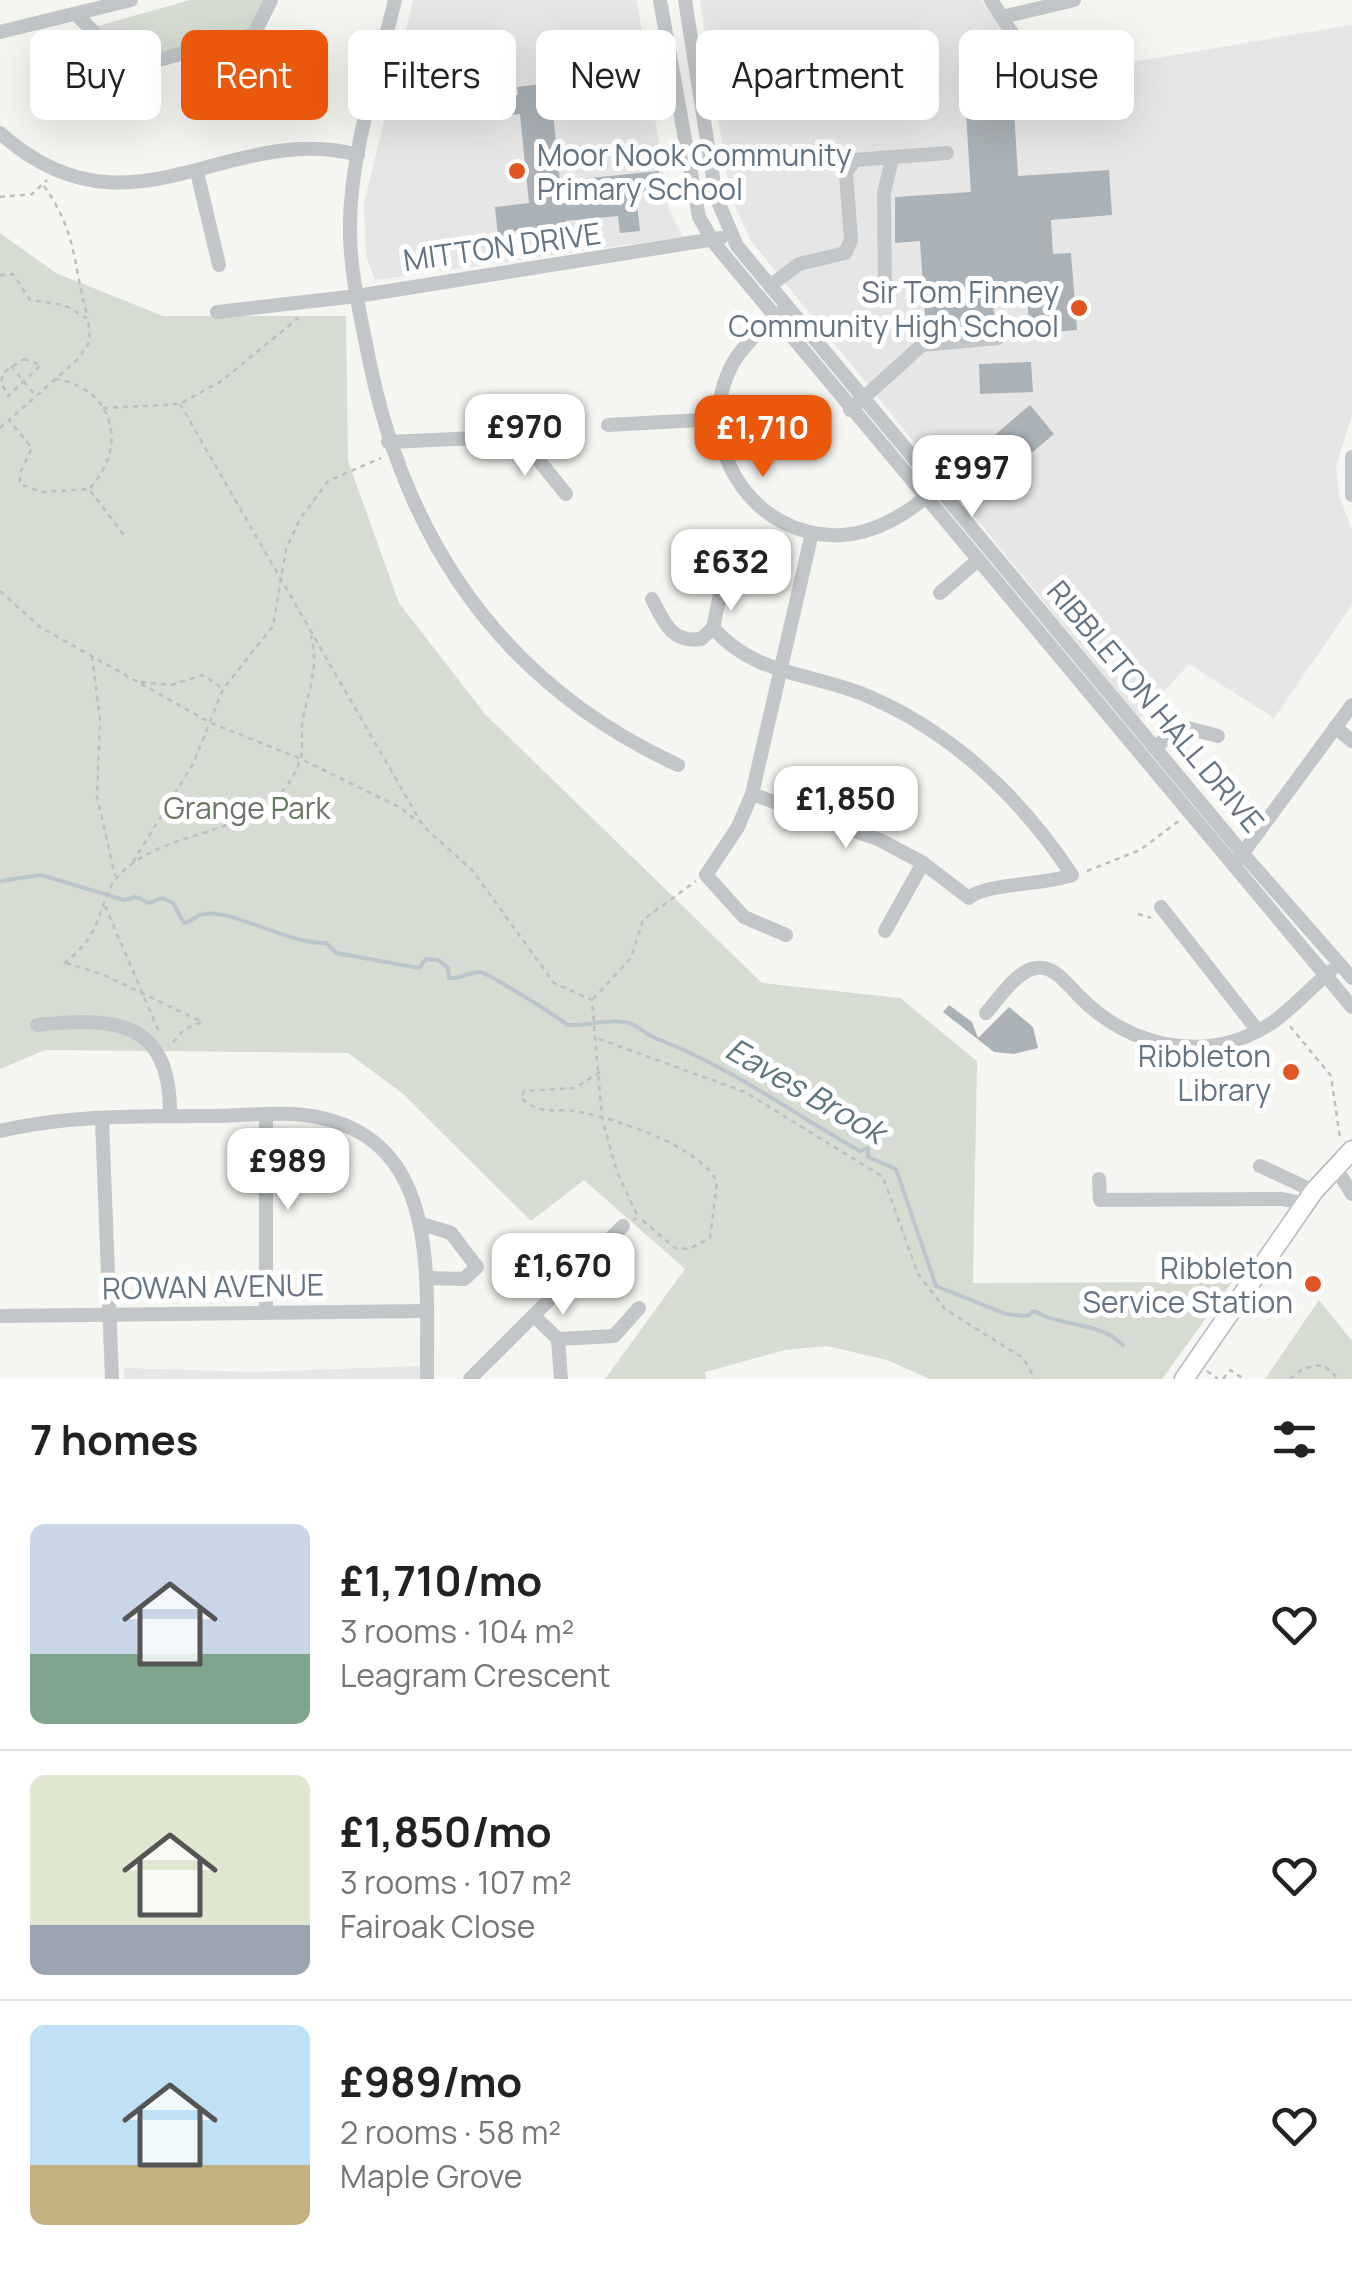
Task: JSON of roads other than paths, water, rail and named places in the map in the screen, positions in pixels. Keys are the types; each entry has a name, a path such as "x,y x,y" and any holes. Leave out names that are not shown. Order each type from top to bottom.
{"main road":[{"path":"1184,1379 1311,1197 1344,1159"}],"street":[{"path":"0,32 131,0"},
{"path":"77,16 129,68 254,34 272,0"},
{"path":"395,0 358,155 350,221 357,296 390,448 448,569 498,635 540,676 595,719 678,765"},
{"name":"RIBBLETON HALL DRIVE","path":"660,0 700,217 714,243 978,560 1130,731 1154,748 1325,976 1352,1006"},
{"name":"RIBBLETON HALL DRIVE","path":"685,0 716,197 730,232 940,487 1189,813 1352,978"},
{"path":"991,0 1011,30"},
{"path":"1002,17 1074,0"},
{"path":"0,134 51,168 108,184 143,184 296,147 325,146 358,155"},
{"path":"771,285 799,264 845,252 852,240 846,173 856,160 948,153"},
{"path":"885,283 884,194 892,159"},
{"path":"198,172 219,266"},
{"path":"714,243 730,232"},
{"name":"MITTON DRIVE","path":"216,312 357,296 714,243"},
{"path":"788,306 749,340 732,364 722,391 719,420 723,449 742,490 774,518 812,533 842,535 872,530 940,487"},
{"path":"850,410 922,345 998,338"},
{"path":"608,426 719,420"},
{"path":"390,448 519,436 566,494"},
{"path":"1352,457 1352,495"},
{"path":"786,936 744,916 706,875 738,827 752,794 812,533"},
{"path":"652,599 666,626 679,638 701,639 713,628 720,595 704,538"},
{"path":"940,593 978,560"},
{"path":"713,628 734,651 781,670 868,696 948,741 994,779 1072,875 1037,886 980,890 968,898 923,863 880,840 752,794"},
{"path":"1238,860 1352,705"},
{"path":"1154,748 1180,726 1218,736"},
{"path":"1335,727 1352,741"},
{"path":"885,931 923,863"},
{"path":"1162,907 1258,1031"},
{"path":"986,1014 1022,974 1040,968 1054,972 1104,1019 1151,1042 1200,1047 1258,1031 1339,965"},
{"path":"37,1024 114,1022 138,1034 159,1058 170,1082 170,1116"},
{"path":"0,1131 34,1124 170,1116 303,1114 346,1124 380,1146 398,1169 422,1224 427,1379"},
{"path":"266,1116 266,1311"},
{"path":"102,1120 112,1379"},
{"path":"1344,1159 1352,1194"},
{"path":"1260,1166 1311,1197"},
{"path":"1100,1179 1100,1200 1311,1197"},
{"path":"422,1224 452,1234 477,1267 464,1279 426,1278"},
{"path":"470,1379 624,1226"},
{"path":"558,1339 614,1336 639,1308"},
{"name":"ROWAN AVENUE","path":"0,1316 426,1312"},
{"path":"534,1316 558,1339 561,1379"}],"waterway":[{"name":"Eaves Brook","path":"0,881 41,875 124,900 136,897 149,903 162,898 173,903 184,923 201,915 216,914 295,938 326,943 336,953 419,968 426,959 438,960 448,968 449,978 476,972 486,974 567,1025 614,1021 633,1024 734,1076 860,1151 868,1148 868,1157 896,1169 936,1286 1006,1314 1027,1316 1034,1311 1092,1328 1123,1345"}],"place":[{"name":"Moor Nook Community Primary School","path":"517,171"},
{"name":"Sir Tom Finney Community High School","path":"1079,308"},
{"name":"Ribbleton Library","path":"1291,1072"},
{"name":"Ribbleton Service Station","path":"1313,1284"}],"park label":[{"name":"Grange Park","path":"247,807"}]}
